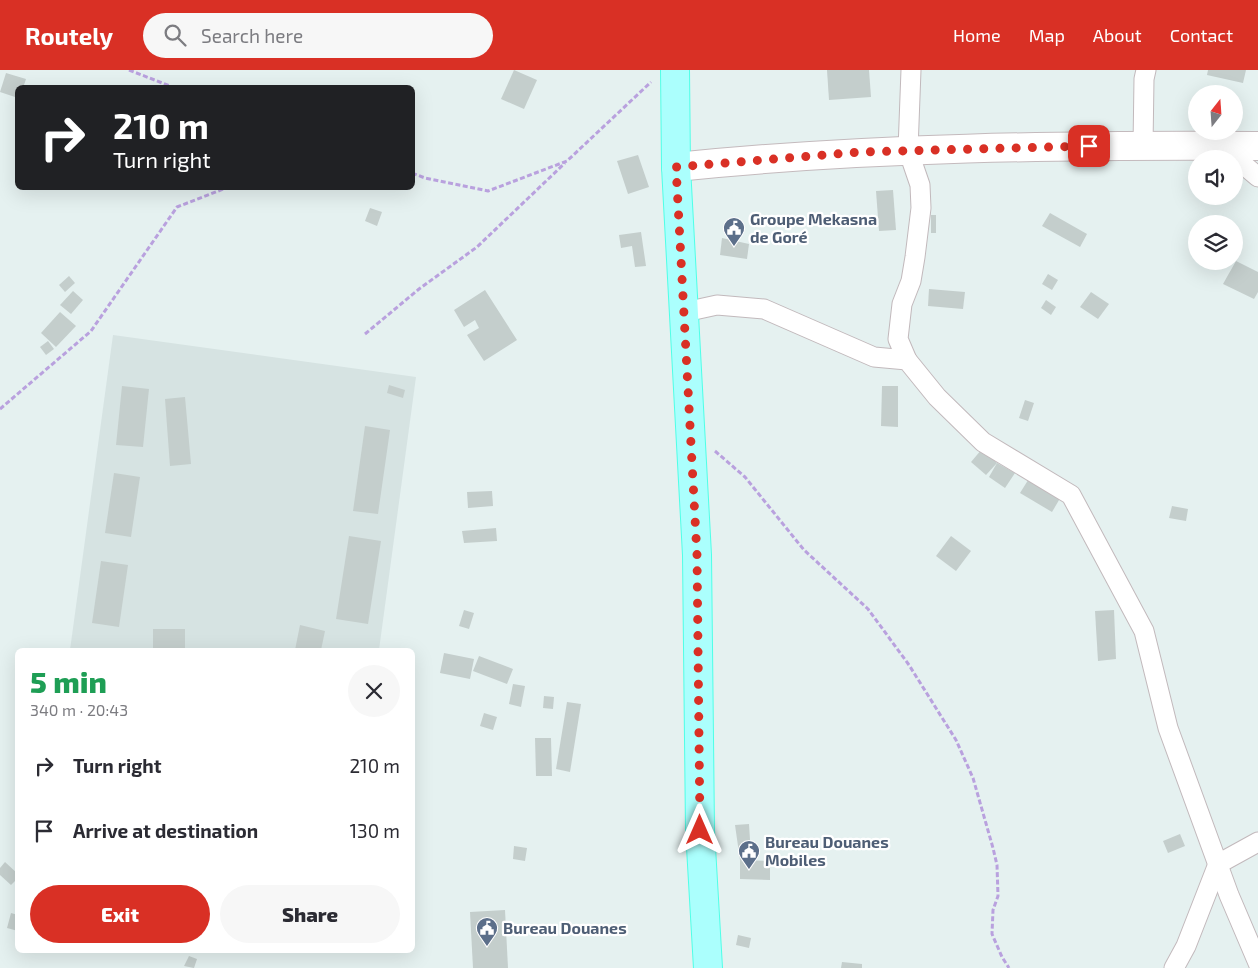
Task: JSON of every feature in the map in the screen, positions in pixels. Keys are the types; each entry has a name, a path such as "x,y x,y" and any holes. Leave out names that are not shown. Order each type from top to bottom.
{"main road":[{"path":"666,73 676,167 692,430 697,555 700,830 708,968"},
{"path":"676,167 741,160 908,150 1258,146"}],"street":[{"path":"911,70 908,150 920,185 921,208 916,257 911,281 902,304 898,340 907,360 937,398 983,442 1071,495 1144,630 1168,728 1229,895 1258,963"},
{"path":"1143,146 1144,79 1146,70"},
{"path":"1220,146 1258,177"},
{"path":"685,312 717,305 764,309 874,357 907,360"},
{"path":"1174,968 1186,946 1218,864 1258,842"}],"path":[{"path":"128,70 167,85"},
{"path":"365,334 419,289 477,248 567,161 666,73"},
{"path":"415,174 488,191 567,161"},
{"path":"0,409 91,331 177,207 221,190"},
{"path":"692,430 745,477 804,550 868,609 892,640 956,740 973,778 984,815 996,866 998,896 993,910 992,934 1002,957 1010,968"}],"shaded area":[{"path":"113,335 416,377 379,648 70,648"}],"building":[{"path":"514,70 537,80 524,109 501,99"},
{"path":"827,70 869,70 871,97 829,100"},
{"path":"1208,70 1246,70 1243,83 1207,75"},
{"path":"6,73 26,79 24,85 15,85 15,97 0,92"},
{"path":"638,155 649,187 628,194 617,161"},
{"path":"893,190 896,230 879,231 876,191"},
{"path":"370,208 382,212 377,226 365,221"},
{"path":"1050,213 1087,234 1080,247 1042,226"},
{"path":"931,215 936,215 936,233 931,233"},
{"path":"641,232 646,266 635,267 632,246 621,248 619,235"},
{"path":"722,238 749,244 747,259 720,255"},
{"path":"1243,264 1258,272 1258,292 1254,299 1223,284 1231,270 1243,270"},
{"path":"1048,274 1058,280 1052,290 1042,284"},
{"path":"69,276 75,283 65,292 59,285"},
{"path":"929,289 965,292 963,309 928,306"},
{"path":"485,290 517,340 484,361 467,335 479,328 475,320 464,327 454,310"},
{"path":"73,291 83,300 71,314 60,305"},
{"path":"1091,292 1109,304 1098,319 1080,307"},
{"path":"1046,300 1056,307 1051,315 1041,308"},
{"path":"60,312 76,326 56,347 41,333"},
{"path":"48,341 54,349 46,355 40,347"},
{"path":"389,385 405,390 403,398 387,393"},
{"path":"122,386 149,389 143,447 116,445"},
{"path":"882,386 898,386 898,427 881,426"},
{"path":"185,397 191,464 170,466 165,399"},
{"path":"1025,400 1034,403 1028,421 1019,418"},
{"path":"365,426 390,430 378,514 353,511"},
{"path":"982,449 997,463 986,475 971,462"},
{"path":"997,463 1015,473 1005,488 989,477"},
{"path":"114,473 140,477 131,537 105,533"},
{"path":"1030,477 1062,495 1052,512 1020,493"},
{"path":"492,491 493,506 468,508 467,492"},
{"path":"1172,506 1188,509 1186,521 1169,518"},
{"path":"496,528 497,541 464,543 462,531"},
{"path":"349,536 381,541 368,624 336,619"},
{"path":"951,536 971,551 956,571 936,556"},
{"path":"101,561 128,565 119,627 92,623"},
{"path":"464,610 474,613 469,629 459,626"},
{"path":"1114,610 1116,659 1098,661 1095,611"},
{"path":"300,625 325,631 321,648 295,648"},
{"path":"153,629 185,629 185,648 153,648"},
{"path":"444,653 474,659 470,679 440,673"},
{"path":"479,656 513,669 507,684 473,671"},
{"path":"513,684 525,686 521,707 509,704"},
{"path":"544,696 554,697 553,709 543,708"},
{"path":"567,702 581,704 570,772 556,769"},
{"path":"484,713 497,717 493,730 480,726"},
{"path":"535,738 551,738 552,776 536,776"},
{"path":"749,824 751,857 740,860 735,825"},
{"path":"1180,834 1185,846 1168,853 1163,841"},
{"path":"514,846 527,848 525,861 513,859"},
{"path":"740,860 770,861 770,880 740,879"},
{"path":"5,862 15,871 15,881 11,885 0,875 0,868"},
{"path":"505,910 508,968 473,968 470,912"},
{"path":"11,913 15,914 15,930 7,928"},
{"path":"738,935 751,938 749,948 736,945"},
{"path":"189,956 197,959 194,968 184,966"},
{"path":"842,962 862,964 862,968 841,968"}],"place":[{"name":"Groupe Mekasna de Goré","path":"734,247"},
{"name":"Bureau Douanes Mobiles","path":"749,870"},
{"name":"Bureau Douanes","path":"487,947"}],"route":[{"path":"700,830 697,555 692,430 676,167 741,160 861,152 948,148 1089,146"}]}
